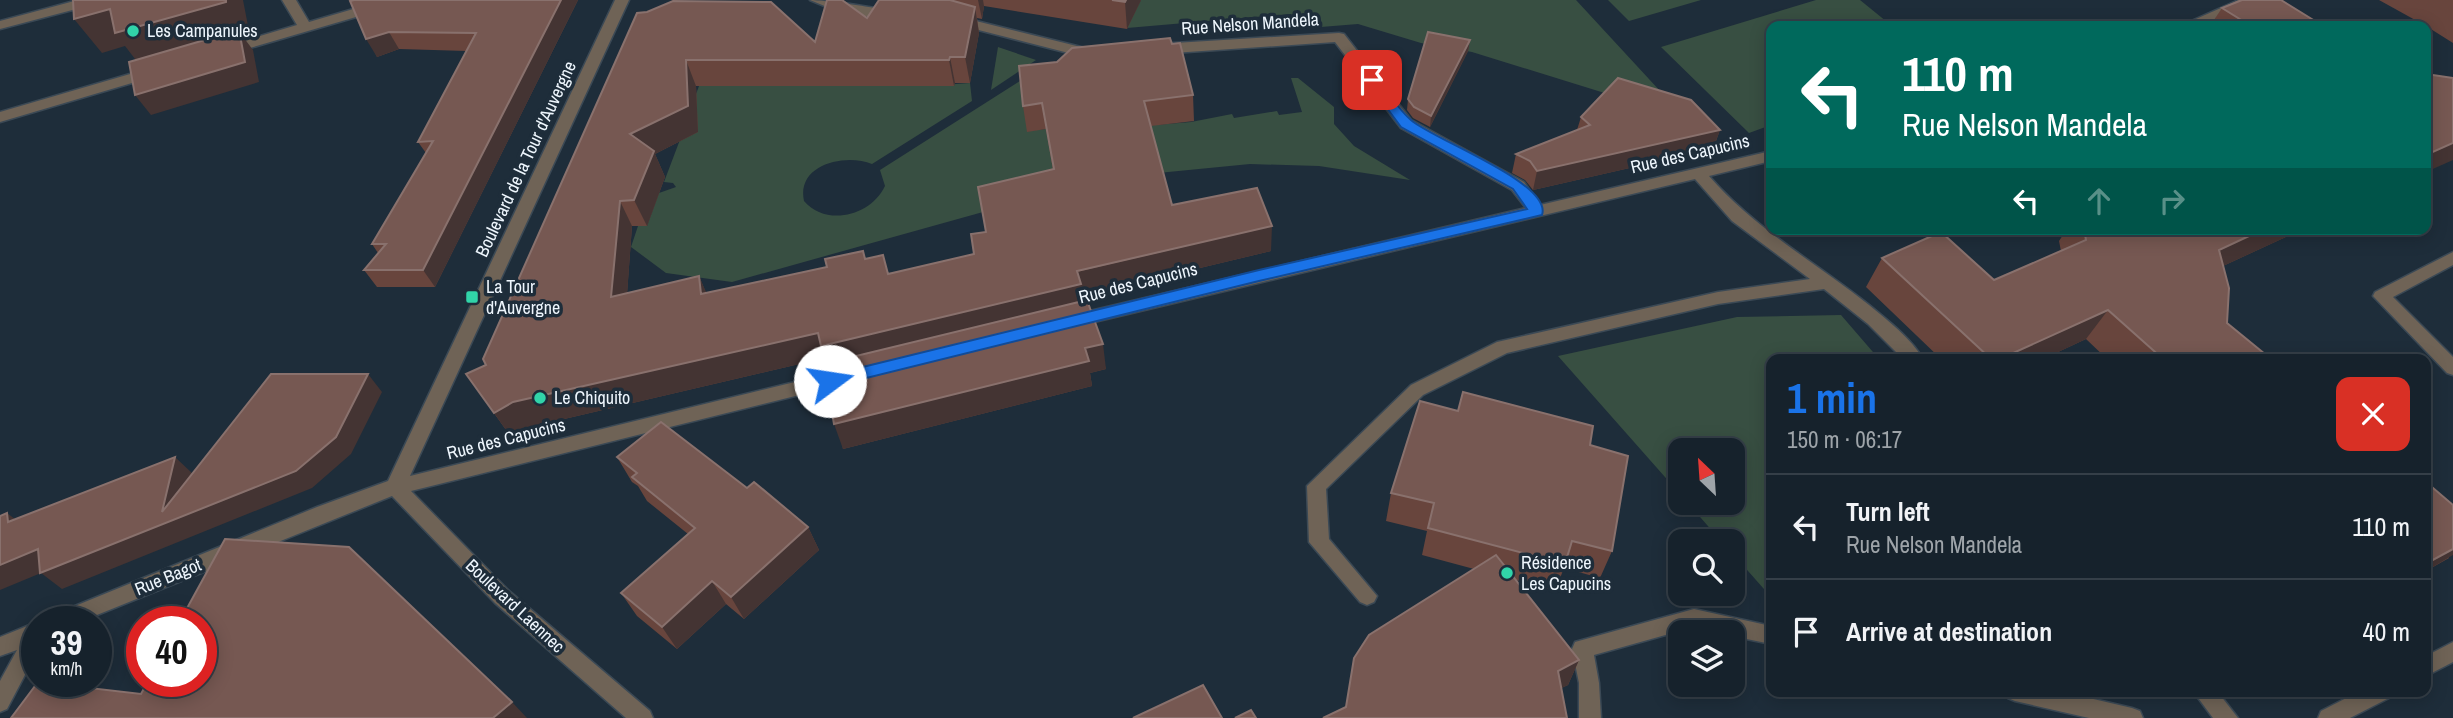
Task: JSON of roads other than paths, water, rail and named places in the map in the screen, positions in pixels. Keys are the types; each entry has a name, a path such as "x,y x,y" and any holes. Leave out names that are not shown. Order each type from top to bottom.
{"street":[{"path":"2,25 94,0"},
{"path":"289,0 305,27"},
{"path":"212,55 399,0"},
{"name":"Boulevard de la Tour d'Auvergne","path":"395,487 613,33 622,0"},
{"path":"817,0 844,10 878,15 912,15"},
{"path":"2199,21 2251,0"},
{"path":"939,15 1094,53"},
{"name":"Rue Nelson Mandela","path":"1143,50 1339,37 1406,124 1518,186 1537,212"},
{"path":"0,117 172,66"},
{"name":"Rue des Capucins","path":"1058,325 1766,157"},
{"path":"1698,173 1737,216 1829,282 1891,331 1910,354"},
{"path":"2453,258 2381,296 2453,368"},
{"path":"1367,596 1319,542 1316,486 1416,390 1503,347 1718,298 1829,282"},
{"name":"Rue des Capucins","path":"395,487 870,371"},
{"name":"Rue Bagot","path":"97,606 324,513 395,487"},
{"name":"Boulevard Laennec","path":"395,487 502,597 642,718"},
{"path":"1590,718 1589,683 1582,649 1694,618 1766,634"},
{"path":"0,647 21,638"},
{"path":"2431,664 2453,651"},
{"path":"0,702 21,662"},
{"path":"2041,697 2132,718"},
{"path":"2208,697 2227,718"},
{"path":"2329,718 2370,697"}],"place":[{"name":"Les Campanules","path":"133,31"},
{"name":"La Tour d'Auvergne","path":"472,297"},
{"name":"Le Chiquito","path":"540,398"},
{"name":"Résidence Les Capucins","path":"1507,573"}]}
